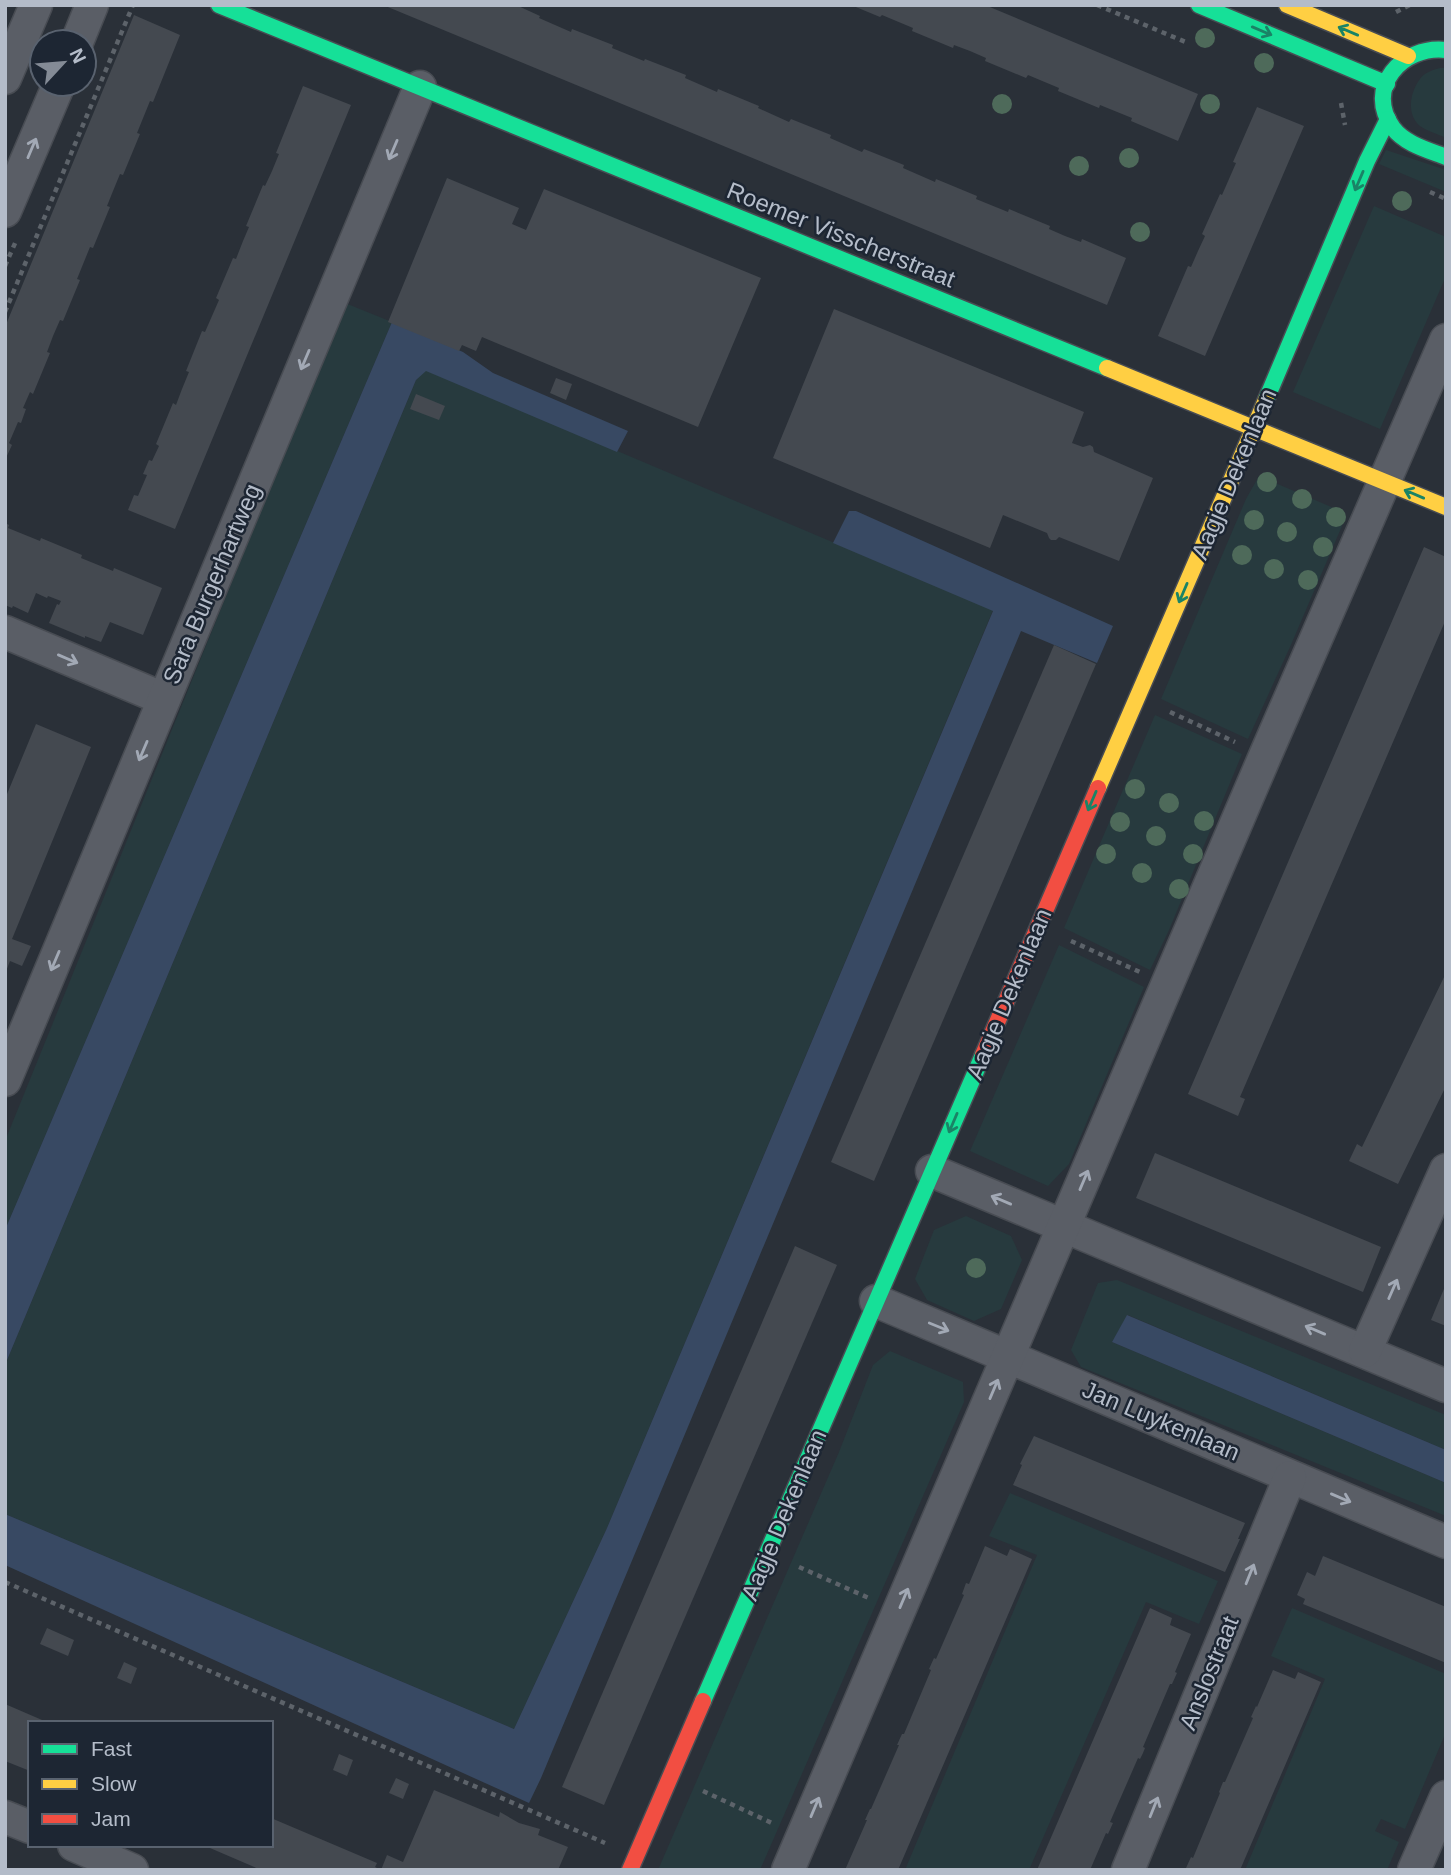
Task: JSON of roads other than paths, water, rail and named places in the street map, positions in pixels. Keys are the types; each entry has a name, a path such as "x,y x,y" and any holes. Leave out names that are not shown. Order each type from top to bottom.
{"street":[{"path":"5,78 36,5"},
{"path":"83,28 92,5"},
{"name":"Roemer Visscherstraat","path":"219,5 1446,507"},
{"path":"1199,5 1387,85"},
{"path":"1287,5 1409,56"},
{"path":"1445,48 1428,48 1409,56 1394,71 1382,102 1388,119 1403,138 1446,157"},
{"name":"Sara Burgerhartweg","path":"5,1080 420,87"},
{"path":"5,211 53,98"},
{"name":"Aagje Dekenlaan","path":"630,1870 1367,161 1388,119"},
{"path":"788,1870 1265,755 1446,340"},
{"path":"5,632 164,699"},
{"path":"1365,1351 1446,1170"},
{"path":"932,1171 1446,1386"},
{"name":"Jan Luykenlaan","path":"876,1301 1446,1542"},
{"name":"Anslostraat","path":"1128,1870 1290,1476"},
{"path":"1414,1870 1446,1797"},
{"path":"5,1817 28,1826"},
{"path":"79,1847 132,1870"}],"water":[{"path":"392,322 463,352 493,373 628,431 617,452 426,371 416,380 5,1365 5,1230"},
{"path":"849,511 856,511 1113,626 1097,663 1021,631 529,1803 5,1565 5,1514 514,1729 607,1528 993,611 833,543"},
{"path":"1127,1315 1446,1450 1446,1483 1112,1342"}]}
